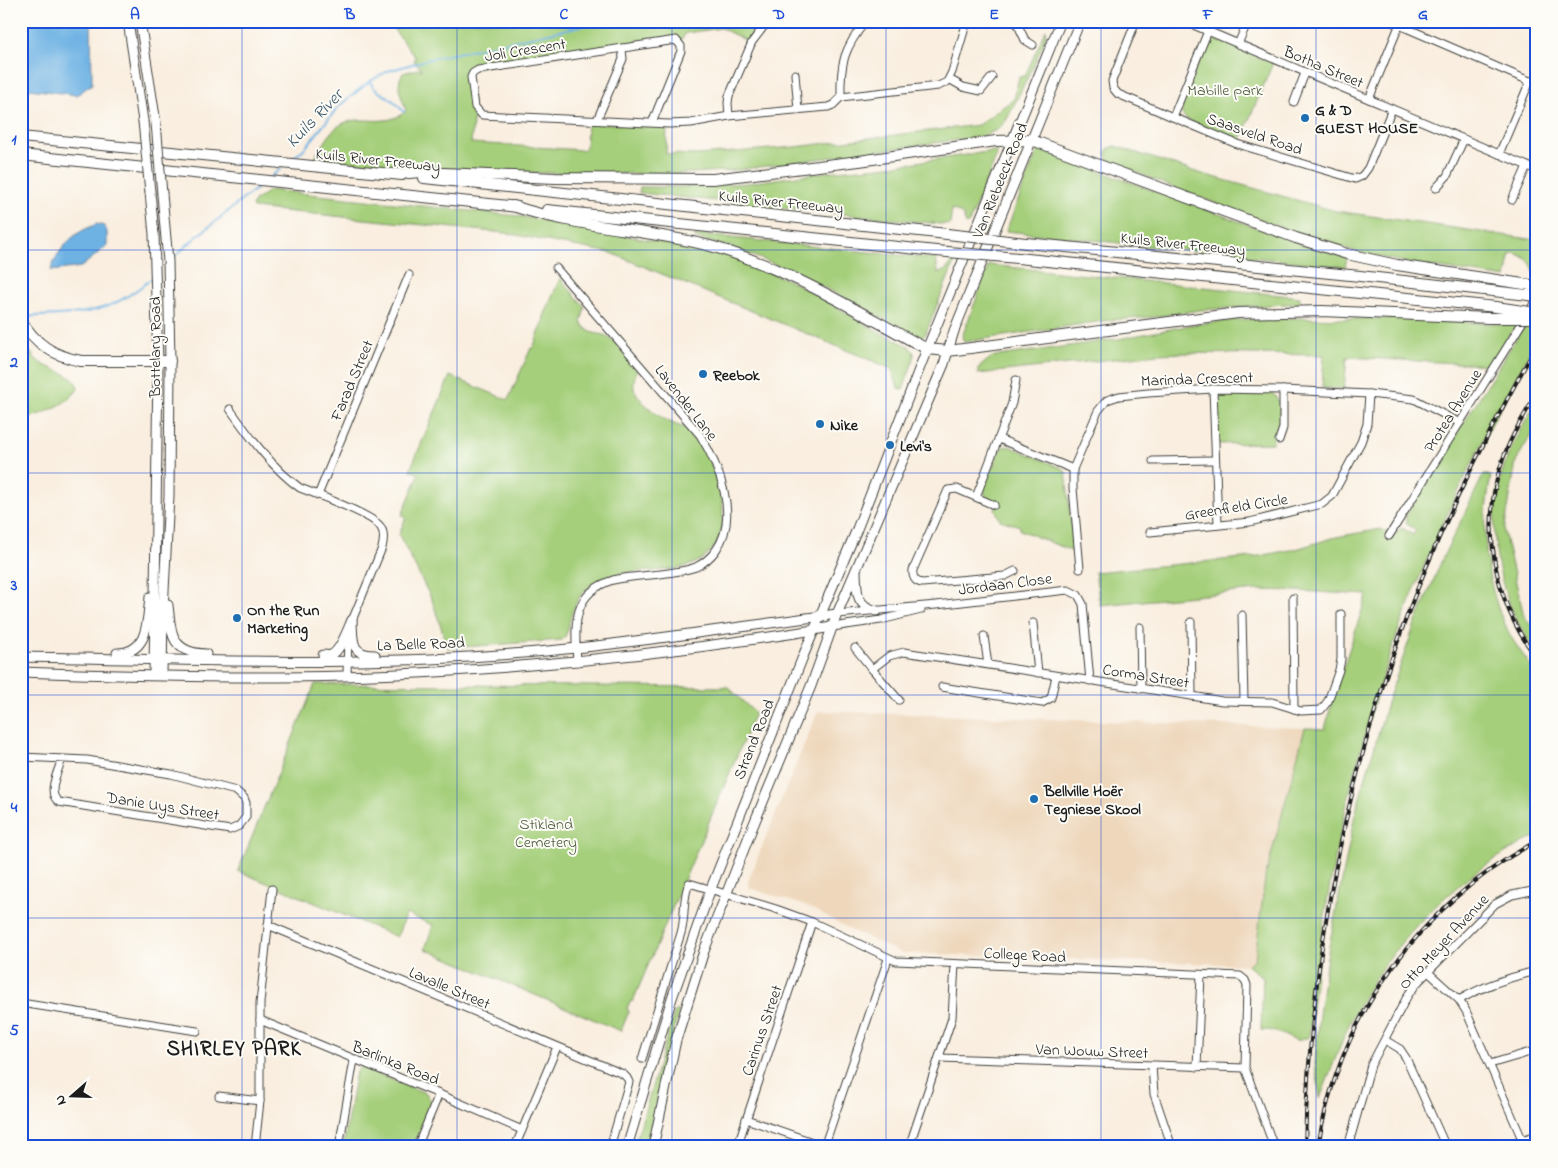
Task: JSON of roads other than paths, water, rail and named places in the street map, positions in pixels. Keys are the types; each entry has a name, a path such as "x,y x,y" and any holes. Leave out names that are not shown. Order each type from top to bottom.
{"highway":[{"name":"Kuils River Freeway","path":"21,137 397,174 1026,243 1360,276 1537,297"},
{"path":"397,174 421,172 555,178 713,179 1012,139 1032,140 1204,204 1338,251 1397,265 1537,286"},
{"name":"Kuils River Freeway","path":"21,154 1537,313"},
{"path":"513,206 535,213 660,236 733,253 783,273 927,349 948,351 1238,313 1322,311 1489,318 1537,318"},
{"path":"21,320 39,343 54,353 81,361 170,361"}],"main road":[{"name":"Bottelary Road","path":"128,21 143,121 154,234 158,362 155,575 158,675"},
{"name":"Bottelary Road","path":"140,21 156,123 166,227 169,303 169,496 166,575 158,659"},
{"name":"Van Riebeeck Road","path":"927,349 1061,21"},
{"name":"Van Riebeeck Road","path":"948,351 954,331 1080,21"},
{"name":"Strand Road","path":"627,1147 672,998 710,890 927,349"},
{"name":"Strand Road","path":"652,1147 676,1040 688,999 726,895 837,614 948,351"},
{"path":"856,570 859,599 863,605 877,611"},
{"path":"31,657 59,653 122,653 134,648 146,634 150,595 155,575"},
{"path":"166,575 171,630 177,644 188,652 212,654 224,660"},
{"name":"La Belle Road","path":"21,657 387,660 496,655 576,648 837,614"},
{"path":"352,619 355,648 362,654 377,655 387,660"},
{"path":"306,660 331,655 335,652 340,646 352,619"},
{"name":"La Belle Road","path":"21,672 347,676 478,669 577,662 832,627"}],"street":[{"path":"728,116 729,96 752,42 768,21"},
{"path":"841,97 842,63 852,41 866,21"},
{"path":"966,21 956,61 949,79 963,87 981,91 986,99"},
{"path":"1016,21 1025,40 1033,45"},
{"name":"Saasveld Road","path":"1136,21 1112,81 1118,94 1237,144 1355,179 1362,176 1368,168 1392,109"},
{"name":"Botha Street","path":"1184,21 1537,170"},
{"path":"1238,44 1248,21"},
{"path":"1390,21 1400,23 1533,80 1499,154"},
{"path":"1369,99 1400,23"},
{"path":"1173,117 1208,31"},
{"name":"Joli Crescent","path":"652,123 682,51 678,42 672,40 478,70 472,75 475,107 482,115 652,123 682,124 728,116 831,106 841,97 933,87 945,83 949,79"},
{"path":"598,120 623,59 622,48"},
{"path":"1294,102 1305,73"},
{"path":"795,74 798,110"},
{"path":"981,91 992,77"},
{"path":"1436,188 1447,176 1464,139"},
{"path":"1512,200 1527,166"},
{"name":"Lavender Lane","path":"556,268 700,435 711,456 724,493 726,509 726,523 722,540 713,554 700,565 688,569 604,582 590,592 580,606 576,616 577,662"},
{"name":"Farad Street","path":"318,495 409,275"},
{"name":"Protea Avenue","path":"1389,536 1537,297"},
{"path":"976,497 1012,403 1016,380"},
{"path":"1213,389 1214,460 1218,526"},
{"name":"Marinda Crescent","path":"1080,569 1073,469 1098,411 1107,400 1119,396 1213,389 1369,394 1414,399 1460,422"},
{"path":"1279,440 1283,428 1283,390"},
{"name":"Greenfield Circle","path":"1150,532 1250,522 1322,504 1332,496 1361,442 1365,432 1369,394"},
{"path":"230,409 285,477 300,488 369,518 378,524 382,531 382,548 352,619 348,636 347,676"},
{"path":"999,439 1073,469"},
{"path":"1153,461 1214,460"},
{"path":"994,505 957,489 947,491 913,570 913,576 917,582 922,583 1005,576 1015,571"},
{"name":"Jordaan Close","path":"837,614 936,605 1063,589 1072,591 1078,595 1083,604 1090,681"},
{"path":"1293,598 1294,708"},
{"name":"Jordaan Close","path":"832,627 881,620 936,605"},
{"name":"Corma Street","path":"872,669 889,656 904,652 1222,701 1272,702 1301,711 1316,711 1321,710 1328,701 1335,684 1341,659 1341,614"},
{"path":"1242,615 1244,701"},
{"path":"1191,622 1192,696"},
{"path":"1033,623 1038,673"},
{"path":"1140,628 1141,689"},
{"path":"984,636 988,665"},
{"path":"855,648 899,700"},
{"path":"942,687 1042,703 1051,698 1056,676"},
{"name":"Danie Uys Street","path":"21,757 88,760 171,774 220,786 236,791 244,798 247,810 246,817 239,826 230,830 59,802 53,793 54,782 62,759"},
{"name":"College Road","path":"642,1059 684,922 684,895 689,883 776,909 812,922 888,959 901,962 1237,976 1243,978 1246,982 1245,1068"},
{"path":"255,1147 260,1101 260,1020 272,889"},
{"name":"Otto Meyer Avenue","path":"1348,1147 1371,1065 1408,994 1495,904 1512,895 1537,890"},
{"name":"Carinus Street","path":"737,1147 812,922"},
{"name":"Lavalle Street","path":"268,925 623,1074 629,1082 610,1147"},
{"path":"746,1119 824,1146 888,959"},
{"path":"908,1147 952,1018 955,964"},
{"path":"1459,1000 1497,982 1537,971"},
{"path":"1428,972 1459,1000 1466,1011 1522,1139"},
{"path":"1197,1067 1201,975"},
{"path":"21,1003 197,1031"},
{"name":"Barlinka Road","path":"260,1020 522,1130"},
{"path":"1385,1040 1400,1049 1406,1058 1446,1147"},
{"path":"515,1147 556,1047"},
{"path":"1490,1064 1537,1050"},
{"name":"Van Wouw Street","path":"938,1058 1245,1068"},
{"path":"339,1147 354,1060"},
{"path":"1152,1066 1154,1094 1172,1147"},
{"path":"1245,1068 1274,1147"},
{"path":"417,1147 439,1094"},
{"path":"219,1096 260,1101"},
{"path":"1500,1147 1537,1135"}],"water":[{"path":"21,21 91,21 92,84 77,95 21,88"},
{"path":"97,224 104,226 107,232 107,246 81,267 51,271 57,256 70,240"}],"waterway":[{"name":"Kuils River","path":"291,160 305,148 339,106 370,81 388,71 430,59 604,21"},
{"path":"370,81 376,90 389,97 404,112"},
{"name":"Kuils River","path":"270,178 281,168"},
{"name":"Kuils River","path":"172,259 262,184"},
{"name":"Kuils River","path":"24,317 93,311 128,296 152,278"}],"railway":[{"path":"1305,1147 1313,1015 1332,885 1362,757 1380,694 1415,595 1446,522 1481,450 1537,345"},
{"path":"1537,394 1506,450 1496,484 1492,510 1495,563 1501,588 1510,613 1522,636 1537,658"},
{"path":"1318,1147 1329,1099 1345,1053 1366,1009 1392,969 1422,931 1456,897 1495,867 1537,841"}],"place":[{"name":"G & D GUEST HOUSE","path":"1305,118"},
{"name":"Reebok","path":"703,374"},
{"name":"Nike","path":"820,424"},
{"name":"Levi's","path":"890,445"},
{"name":"On the Run Marketing","path":"237,618"},
{"name":"Bellville Hoër Tegniese Skool","path":"1034,799"}],"district":[{"name":"SHIRLEY PARK","path":"234,1048"}],"park label":[{"name":"Mabille park","path":"1225,89"},
{"name":"Stikland Cemetery","path":"546,832"}]}
